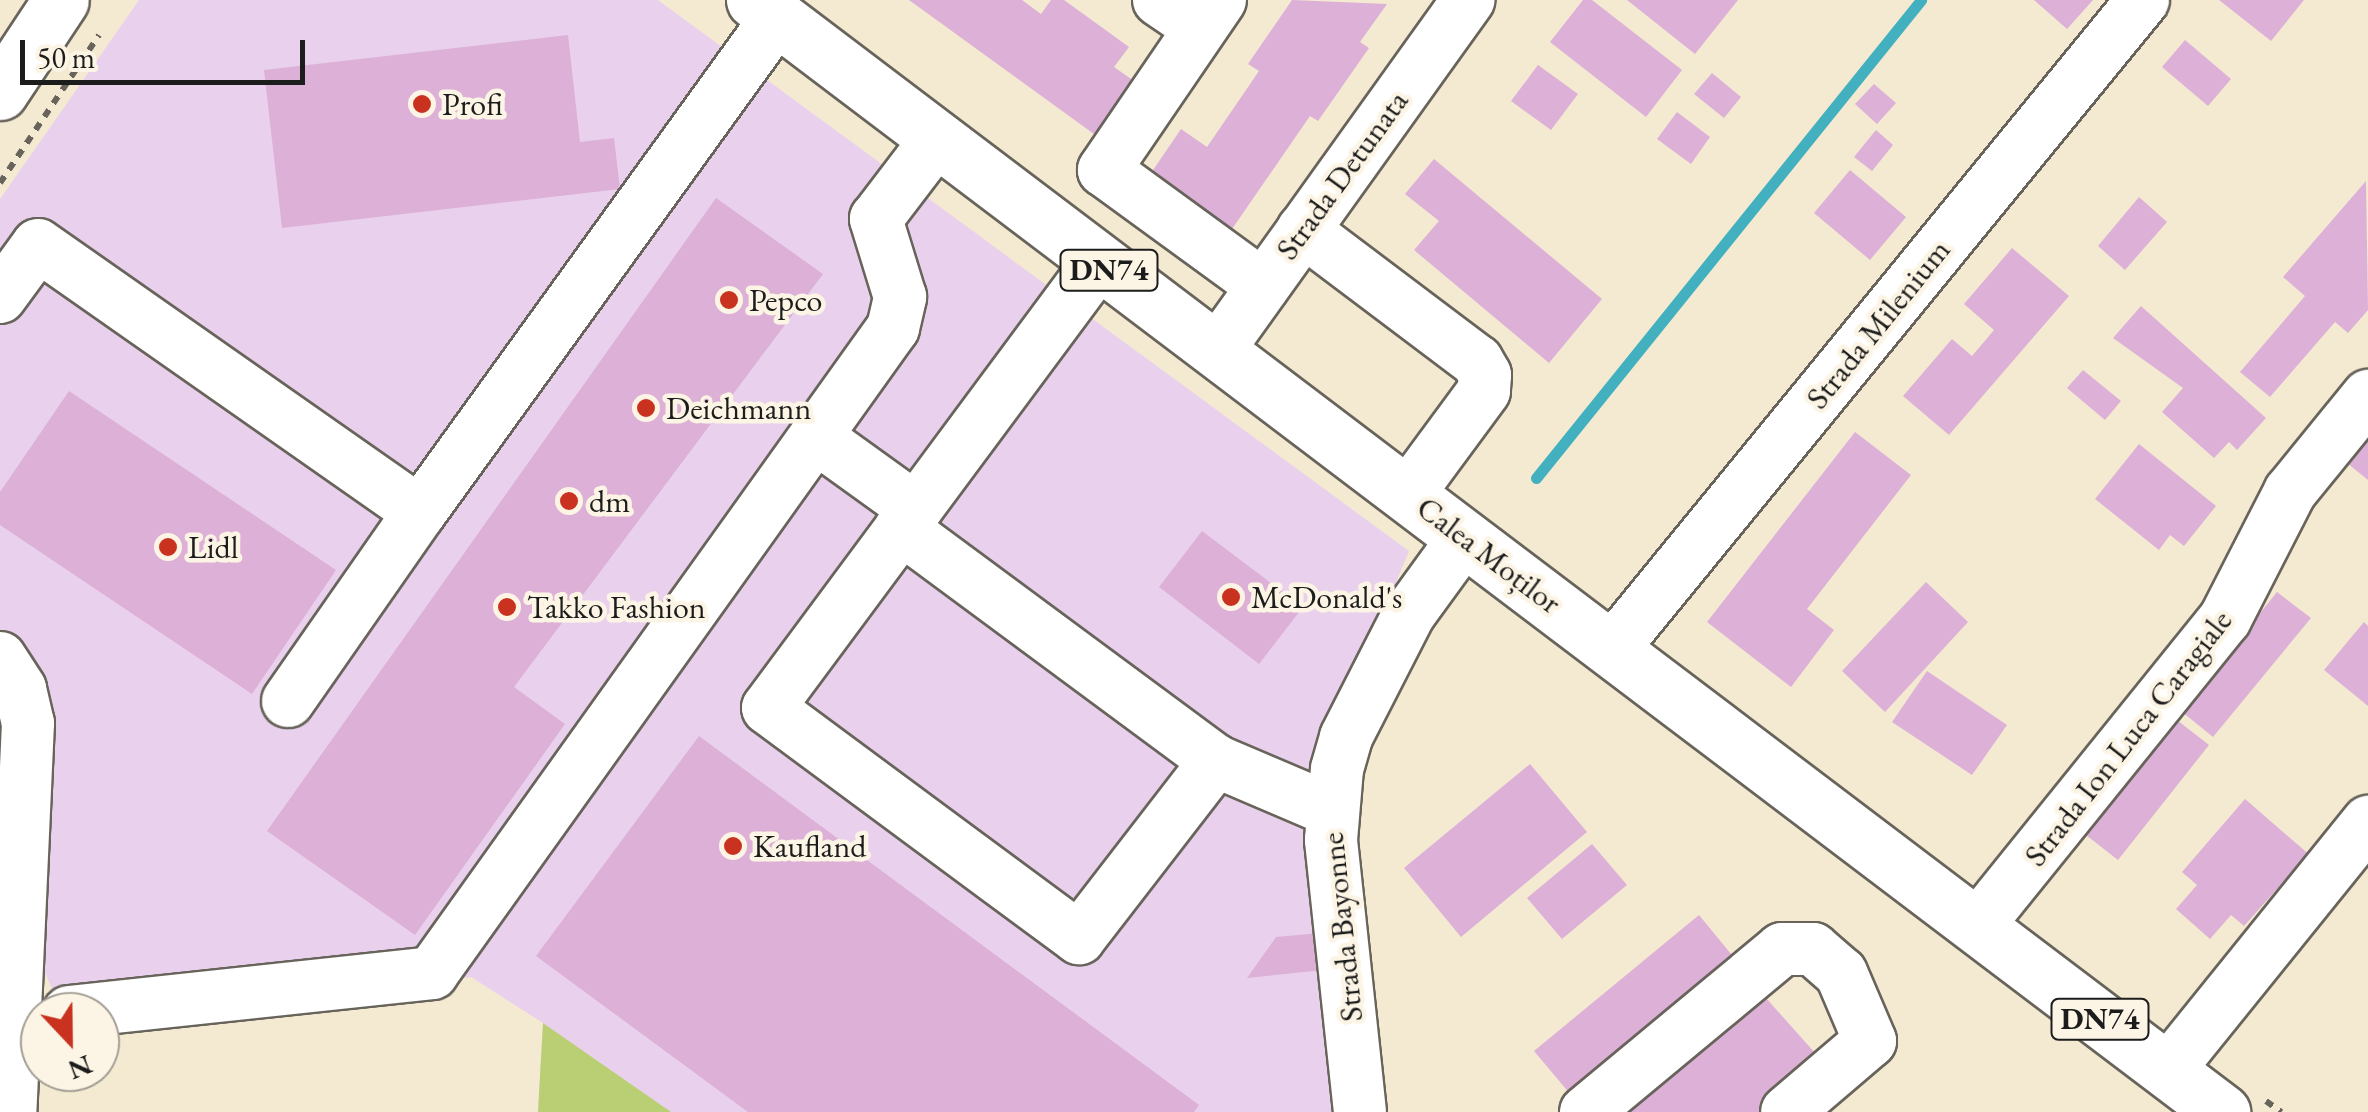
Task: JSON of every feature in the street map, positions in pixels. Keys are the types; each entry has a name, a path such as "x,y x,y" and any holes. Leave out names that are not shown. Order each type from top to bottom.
{"main road":[{"name":"Calea Moților","path":"766,9 1978,926 2195,1098"},
{"path":"0,92 80,18"}],"street":[{"name":"Strada Detunata","path":"1216,351 1468,0"},
{"name":"Strada Milenium","path":"1613,648 2143,0"},
{"path":"288,701 766,9"},
{"path":"1193,9 1104,170 1263,286"},
{"path":"120,1006 432,973 816,437 900,312 876,220 937,140"},
{"path":"1303,230 1477,361 1485,375 1484,391 1408,494"},
{"path":"0,298 38,245 420,512"},
{"path":"1099,262 768,708 1080,938 1216,760"},
{"name":"Strada Ion Luca Caragiale","path":"1978,926 2225,619 2290,492 2368,396"},
{"path":"816,437 908,519 1216,760 1331,810"},
{"name":"Strada Bayonne","path":"1360,1112 1331,810 1346,737 1409,614 1465,537"},
{"path":"0,658 20,689 28,723 27,992"},
{"path":"2195,1098 2368,822"},
{"path":"1586,1112 1782,949 1812,948 1841,974 1870,1040 1786,1112"},
{"path":"10,1112 20,1056"}],"path":[{"path":"0,184 80,18"}],"shaded area":[{"path":"139,0 658,0 1409,551 1321,762 1339,1112 538,1112 543,1023 471,977 120,1018 120,992 53,991 31,941 33,678 0,631 0,199"}],"green space":[{"path":"543,1023 671,1112 538,1112"}],"building":[{"path":"909,0 1022,0 1041,14 1051,0 1064,0 1129,47 1114,67 1144,88 1105,142"},
{"path":"1292,0 1387,4 1360,42 1369,48 1318,121 1310,116 1230,232 1149,176 1181,129 1207,147 1259,71 1248,64"},
{"path":"1583,0 1592,0 1682,70 1646,117 1550,42"},
{"path":"1627,0 1738,0 1695,54"},
{"path":"2034,0 2093,0 2067,29"},
{"path":"2219,0 2304,0 2271,41"},
{"name":"Profi","path":"568,35 580,142 614,138 620,189 282,228 264,70"},
{"path":"2185,40 2231,79 2208,106 2162,67"},
{"path":"1538,65 1578,94 1551,130 1511,101"},
{"path":"1712,73 1741,97 1724,118 1694,94"},
{"path":"1874,84 1896,103 1877,124 1855,104"},
{"path":"1677,112 1710,137 1691,164 1657,139"},
{"path":"1876,130 1893,145 1872,171 1854,157"},
{"path":"1434,159 1602,299 1549,363 1414,250 1439,221 1405,194"},
{"path":"1850,170 1906,217 1870,260 1814,213"},
{"path":"2366,181 2368,310 2348,333 2335,322 2270,397 2240,372 2305,296 2283,277"},
{"path":"2139,197 2167,222 2125,270 2098,246"},
{"path":"716,198 823,274 514,687 565,724 415,935 267,831"},
{"path":"2012,248 2069,296 1949,435 1903,396 1952,339 1972,356 1994,330 1964,304"},
{"path":"2141,306 2266,418 2237,450 2229,442 2214,458 2162,412 2183,388 2113,338"},
{"path":"2083,370 2121,401 2105,420 2067,388"},
{"name":"Lidl","path":"69,391 336,570 252,694 0,525 0,492"},
{"path":"1855,432 1911,475 1807,609 1834,630 1791,687 1707,622"},
{"path":"2368,439 2368,480 2347,463"},
{"path":"2139,444 2216,506 2184,546 2170,535 2159,550 2095,499"},
{"name":"McDonald's","path":"1202,531 1303,607 1259,664 1159,587"},
{"path":"1926,582 1968,622 1885,712 1842,671"},
{"path":"2277,592 2311,618 2213,737 2181,711"},
{"path":"2364,622 2368,626 2368,706 2324,670"},
{"path":"1927,671 2007,725 1972,775 1892,722"},
{"path":"2177,720 2209,745 2118,860 2086,835"},
{"name":"Kaufland","path":"699,736 1199,1105 1194,1112 748,1112 536,956"},
{"path":"1530,764 1587,832 1461,937 1404,868"},
{"path":"2245,799 2319,863 2297,889 2285,880 2244,926 2231,915 2210,939 2176,909 2197,885 2182,872"},
{"path":"1592,844 1627,885 1562,939 1527,898"},
{"path":"1699,915 1736,960 1571,1095 1534,1051"},
{"path":"1320,933 1324,970 1247,978 1276,937"},
{"path":"1758,989 1824,1063 1768,1112 1617,1112"}],"waterway":[{"path":"1536,478 1921,0"}],"place":[{"name":"Profi","path":"422,104"},
{"name":"Pepco","path":"729,300"},
{"name":"Deichmann","path":"646,408"},
{"name":"dm","path":"569,501"},
{"name":"Lidl","path":"168,547"},
{"name":"McDonald's","path":"1231,597"},
{"name":"Takko Fashion","path":"507,607"},
{"name":"Kaufland","path":"733,846"}]}
